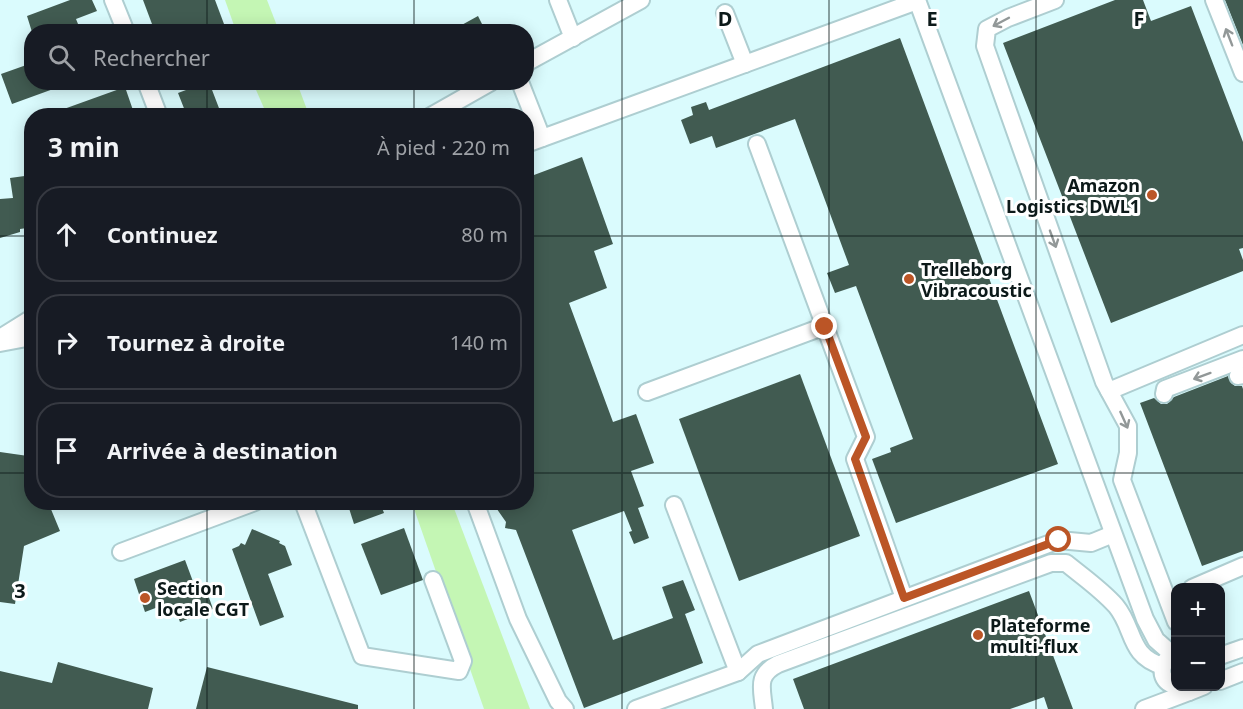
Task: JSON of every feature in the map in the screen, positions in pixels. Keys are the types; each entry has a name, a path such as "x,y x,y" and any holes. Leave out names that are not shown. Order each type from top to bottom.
{"street":[{"path":"113,0 123,24"},
{"path":"558,0 573,38"},
{"path":"534,59 641,0"},
{"path":"534,141 917,0 1113,534 1148,625 1170,659"},
{"path":"1055,0 1008,18 987,29 985,46 1108,391 1128,426 1128,453 1122,480 1171,603"},
{"path":"1214,0 1243,73"},
{"path":"725,13 745,64"},
{"path":"149,90 156,108"},
{"path":"445,108 477,90"},
{"path":"522,90 526,108"},
{"path":"757,144 866,437 855,459 904,598"},
{"path":"0,338 24,323"},
{"path":"647,392 825,327"},
{"path":"1108,391 1243,335"},
{"path":"0,343 24,338"},
{"path":"1164,394 1165,389 1243,359"},
{"path":"674,505 738,672"},
{"path":"121,552 234,510"},
{"path":"306,510 362,656 459,671 463,662 434,580"},
{"path":"478,510 518,619 558,701 565,709"},
{"path":"636,709 738,672 758,654 1059,540 1091,543 1113,534"},
{"path":"764,709 762,681 765,673 778,664 1051,563 1066,563 1115,605 1122,615 1132,640 1151,663 1170,659"},
{"path":"1204,583 1243,566"},
{"path":"1225,655 1243,648"},
{"path":"1170,659 1162,671 1166,681 1171,683"},
{"path":"1225,679 1243,672"},
{"path":"1144,709 1181,691"}],"green space":[{"path":"225,0 267,0 276,24 234,24"},
{"path":"256,90 300,90 306,108 264,108"},
{"path":"414,510 455,510 530,709 484,709"}],"building":[{"path":"70,0 92,0 97,11 76,19 78,24 30,24 27,16"},
{"path":"143,0 215,0 224,24 152,24"},
{"name":"Amazon Logistics DWL1","path":"1115,0 1143,0 1151,21 1191,6 1243,142 1243,248 1239,249 1243,260 1243,271 1111,323 1003,43"},
{"path":"1225,0 1243,0 1243,45"},
{"path":"478,16 482,24 464,24"},
{"name":"Trelleborg Vibracoustic","path":"900,38 1058,464 896,523 872,459 891,452 890,448 913,439 856,286 835,293 827,273 849,265 795,119 716,148 712,136 690,144 681,120 693,115 691,107 706,102 709,110"},
{"path":"24,66 24,90 50,90 12,104 1,74"},
{"path":"117,90 126,90 132,108 67,108"},
{"path":"186,90 212,90 219,108 184,108 178,93"},
{"path":"582,157 613,244 594,251 607,288 569,303 613,422 636,414 654,463 631,471 644,506 638,508 649,538 634,544 629,532 632,531 624,511 572,530 613,640 673,618 662,587 683,580 695,610 685,614 703,663 584,708 516,530 505,528 506,522 498,510 534,510 534,175"},
{"path":"24,176 24,228 20,229 20,232 0,238 0,199 13,198 10,178"},
{"path":"800,374 860,536 739,581 679,419"},
{"path":"1228,376 1231,383 1235,386 1242,386 1243,389 1243,551 1202,566 1140,403 1154,398 1161,404 1167,404 1174,397"},
{"path":"0,452 24,455 24,510 51,510 60,531 24,546 15,604 0,602"},
{"path":"350,510 383,510 384,513 354,524"},
{"path":"404,528 423,580 381,595 361,544"},
{"path":"252,529 280,541 279,543 285,546 292,565 268,574 284,617 260,626 232,549 241,543 245,545"},
{"path":"185,560 198,595 207,592 213,609 180,622 174,605 168,607 166,604 145,612 134,579"},
{"name":"Plateforme multi-flux","path":"1029,591 1073,709 1048,709 1044,697 1010,709 804,709 793,679"},
{"path":"58,662 153,688 148,709 0,709 0,671 52,683"},
{"path":"207,667 358,705 358,709 196,709"}],"place":[{"name":"Amazon Logistics DWL1","path":"1152,195"},
{"name":"Trelleborg Vibracoustic","path":"909,279"},
{"name":"Section locale CGT","path":"145,598"},
{"name":"Plateforme multi-flux","path":"978,635"}],"route":[{"path":"825,327 866,437 855,459 904,598 1059,540"}]}
